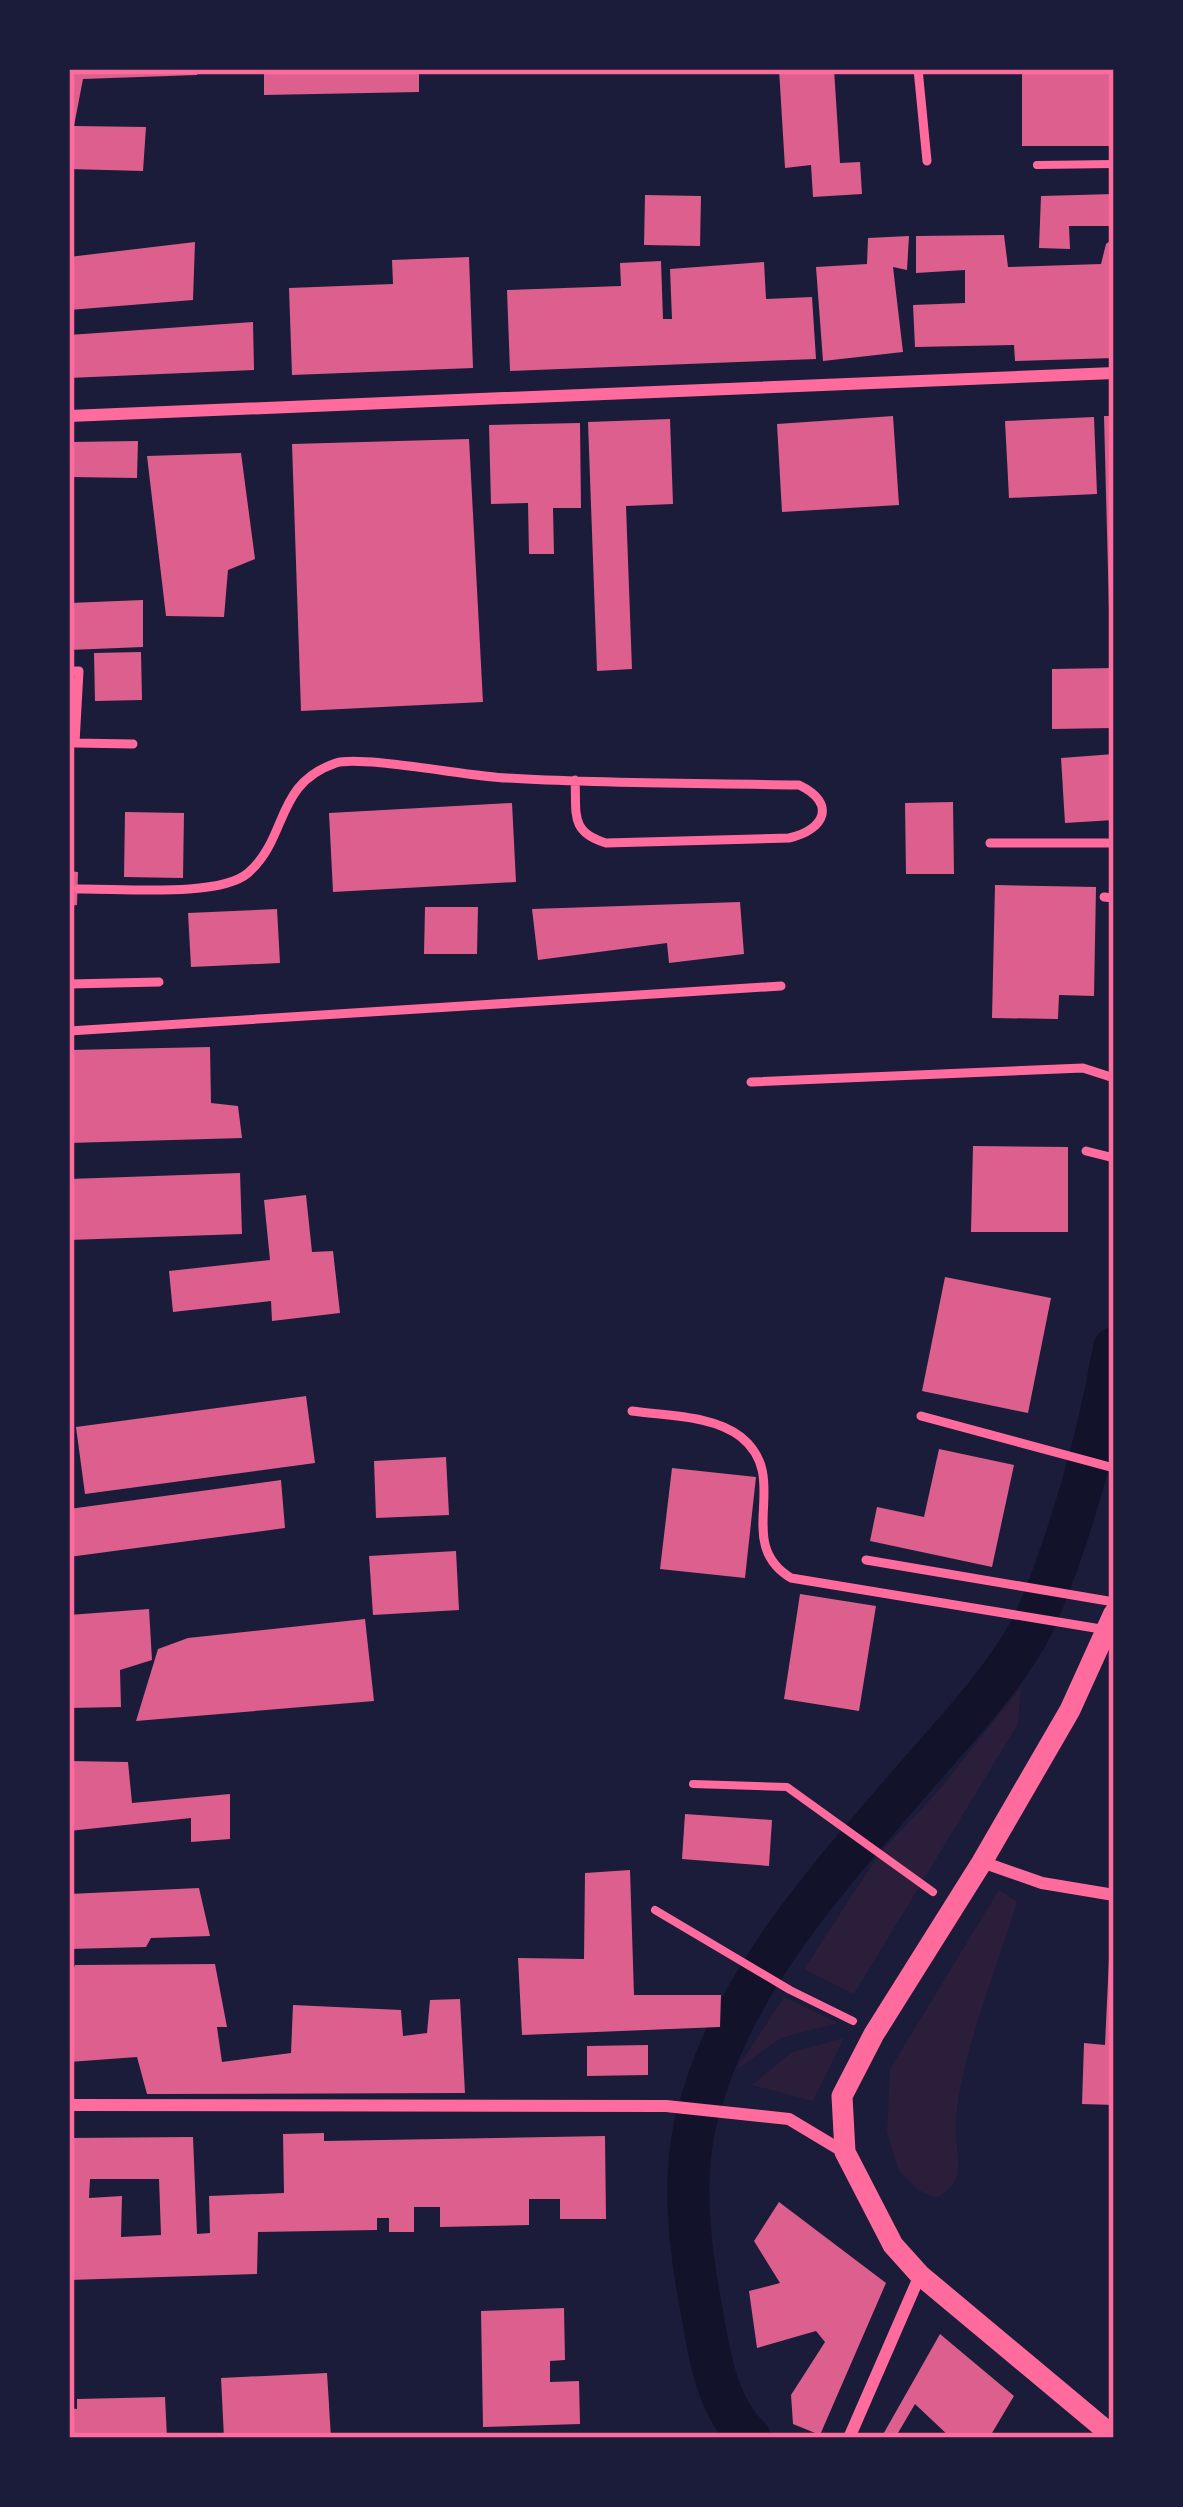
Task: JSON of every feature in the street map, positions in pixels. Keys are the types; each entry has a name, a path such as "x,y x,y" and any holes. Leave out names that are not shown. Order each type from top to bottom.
{"street":[{"path":"69,416 1114,374"},
{"path":"1111,1621 1070,1710 874,2034 842,2096 844,2152 893,2245 920,2276 1114,2438"},
{"path":"982,1862 1042,1883 1114,1895"},
{"path":"69,2105 666,2107 789,2119 844,2152"},
{"path":"849,2438 920,2276"}],"lane":[{"path":"918,69 927,161"},
{"path":"69,671 79,671 75,743 133,744"},
{"path":"78,889 220,886 248,874 267,847 292,791 310,774 341,761 505,778 799,785 815,793 823,812 816,826 789,838 606,843 586,837 578,824 575,780"},
{"path":"990,843 1114,843"},
{"path":"69,984 159,982"},
{"path":"69,1031 781,986"},
{"path":"751,1082 1083,1068 1114,1078"},
{"path":"1086,1151 1114,1158"},
{"path":"632,1412 706,1421 741,1437 758,1458 765,1484 763,1546 770,1566 791,1578 1064,1623 1111,1621"},
{"path":"920,1416 1113,1467"},
{"path":"866,1560 1114,1602"}],"path":[{"path":"1036,165 1114,164"},
{"path":"693,1784 787,1787 935,1893"},
{"path":"656,1910 790,1990 860,2024"}],"shaded area":[{"path":"1021,1687 1018,1724 854,1994 804,1969 879,1854 940,1789"},
{"path":"999,1890 1017,1902 966,2062 956,2117 958,2173 936,2198 918,2190 899,2171 887,2132 890,2069"},
{"path":"784,1997 838,2023 781,2038 736,2070"},
{"path":"844,2038 813,2101 752,2085 792,2052"}],"building":[{"path":"69,69 198,69 197,75 83,79 74,126 146,127 143,171 69,169"},
{"path":"264,69 419,69 419,92 264,95"},
{"path":"779,69 834,69 840,163 860,162 862,194 813,197 811,165 785,168"},
{"path":"1022,69 1113,69 1114,146 1022,146"},
{"path":"1114,194 1114,226 1069,226 1070,249 1039,248 1041,196"},
{"path":"645,195 701,196 700,246 644,245"},
{"path":"1004,235 1008,267 1101,264 1106,244 1114,238 1114,358 1015,361 1014,345 915,347 913,305 965,303 965,270 916,273 916,236"},
{"path":"909,236 907,270 893,267 903,352 823,361 816,267 867,264 868,238"},
{"path":"195,242 193,300 69,310 69,257"},
{"path":"469,257 473,368 292,375 289,288 393,284 392,260"},
{"path":"661,261 663,319 672,319 670,269 764,262 766,299 812,297 816,359 510,371 507,290 621,286 620,263"},
{"path":"253,322 254,370 69,378 69,335"},
{"path":"893,416 899,505 782,512 777,424"},
{"path":"1104,416 1114,416 1114,648 1110,648"},
{"path":"1094,417 1097,494 1009,498 1005,421"},
{"path":"670,419 673,504 626,506 632,669 597,671 588,422"},
{"path":"580,423 581,508 553,508 554,554 529,554 528,503 491,504 489,425"},
{"path":"469,439 483,702 301,711 292,444"},
{"path":"138,441 137,478 69,477 69,442"},
{"path":"241,453 255,559 228,570 224,617 166,616 147,456"},
{"path":"143,600 143,647 69,650 69,603"},
{"path":"141,652 142,700 95,701 94,653"},
{"path":"1114,668 1114,728 1052,729 1052,669"},
{"path":"1114,754 1114,820 1065,823 1061,758"},
{"path":"953,802 954,874 906,874 905,803"},
{"path":"512,803 516,882 333,892 329,813"},
{"path":"125,812 184,813 183,878 124,877"},
{"path":"69,871 78,872 77,905 69,906"},
{"path":"995,885 1096,887 1094,996 1059,995 1058,1019 992,1018"},
{"path":"740,902 744,954 669,963 667,943 538,960 532,909"},
{"path":"425,907 478,907 477,954 424,954"},
{"path":"277,909 280,963 191,967 188,913"},
{"path":"210,1047 211,1103 238,1106 242,1138 69,1143 69,1050"},
{"path":"973,1146 1068,1147 1068,1232 971,1232"},
{"path":"240,1173 242,1234 69,1240 69,1179"},
{"path":"306,1195 312,1252 333,1251 340,1313 272,1321 271,1301 173,1312 169,1271 270,1260 264,1200"},
{"path":"945,1277 1051,1298 1028,1413 922,1391"},
{"path":"306,1396 315,1463 85,1494 76,1427"},
{"path":"939,1449 1014,1465 992,1567 870,1541 877,1507 924,1517"},
{"path":"446,1457 449,1515 376,1518 374,1461"},
{"path":"672,1468 756,1477 745,1578 660,1569"},
{"path":"281,1480 285,1528 69,1557 69,1509"},
{"path":"456,1551 459,1610 373,1615 369,1556"},
{"path":"800,1594 876,1606 859,1711 784,1699"},
{"path":"149,1609 152,1660 120,1670 121,1707 69,1708 69,1615"},
{"path":"365,1619 374,1701 136,1721 158,1649 188,1638"},
{"path":"69,1761 128,1762 132,1803 230,1794 230,1839 191,1842 191,1818 69,1831"},
{"path":"685,1814 772,1820 769,1866 682,1859"},
{"path":"630,1870 634,1995 721,1995 720,2027 522,2035 518,1958 584,1959 585,1873"},
{"path":"199,1888 210,1936 151,1938 146,1947 69,1949 69,1894"},
{"path":"1109,1959 1114,1959 1114,2105 1082,2104 1084,2043 1105,2045"},
{"path":"215,1964 227,2027 217,2027 222,2062 291,2053 293,2005 401,2010 403,2036 427,2033 430,2000 460,1999 465,2093 147,2094 137,2057 69,2062 69,1979 75,1965"},
{"path":"648,2045 648,2075 587,2076 587,2046"},
{"path":"324,2133 324,2141 605,2136 606,2219 560,2219 560,2199 529,2199 529,2225 440,2227 440,2207 414,2207 414,2232 389,2232 389,2218 377,2218 377,2230 258,2232 257,2274 69,2280 69,2138 193,2137 197,2234 210,2233 209,2196 284,2193 283,2134","holes":["90,2179 159,2179 161,2235 121,2237 122,2196 89,2198"]},
{"path":"779,2202 886,2283 820,2435 793,2424 791,2395 825,2342 816,2331 757,2348 749,2291 780,2283 754,2241"},
{"path":"564,2308 565,2360 550,2361 550,2382 579,2381 580,2424 483,2427 481,2311"},
{"path":"940,2334 1014,2396 989,2438 951,2438 915,2404 895,2438 881,2438"},
{"path":"327,2373 331,2438 224,2438 221,2378"},
{"path":"165,2397 167,2438 69,2438 69,2408 77,2409 77,2399"}],"waterway":[{"path":"750,2438 728,2408 714,2372 692,2254 689,2167 710,2075 730,2027 784,1938 848,1855 990,1690 1028,1634 1078,1500 1114,1348"}]}
